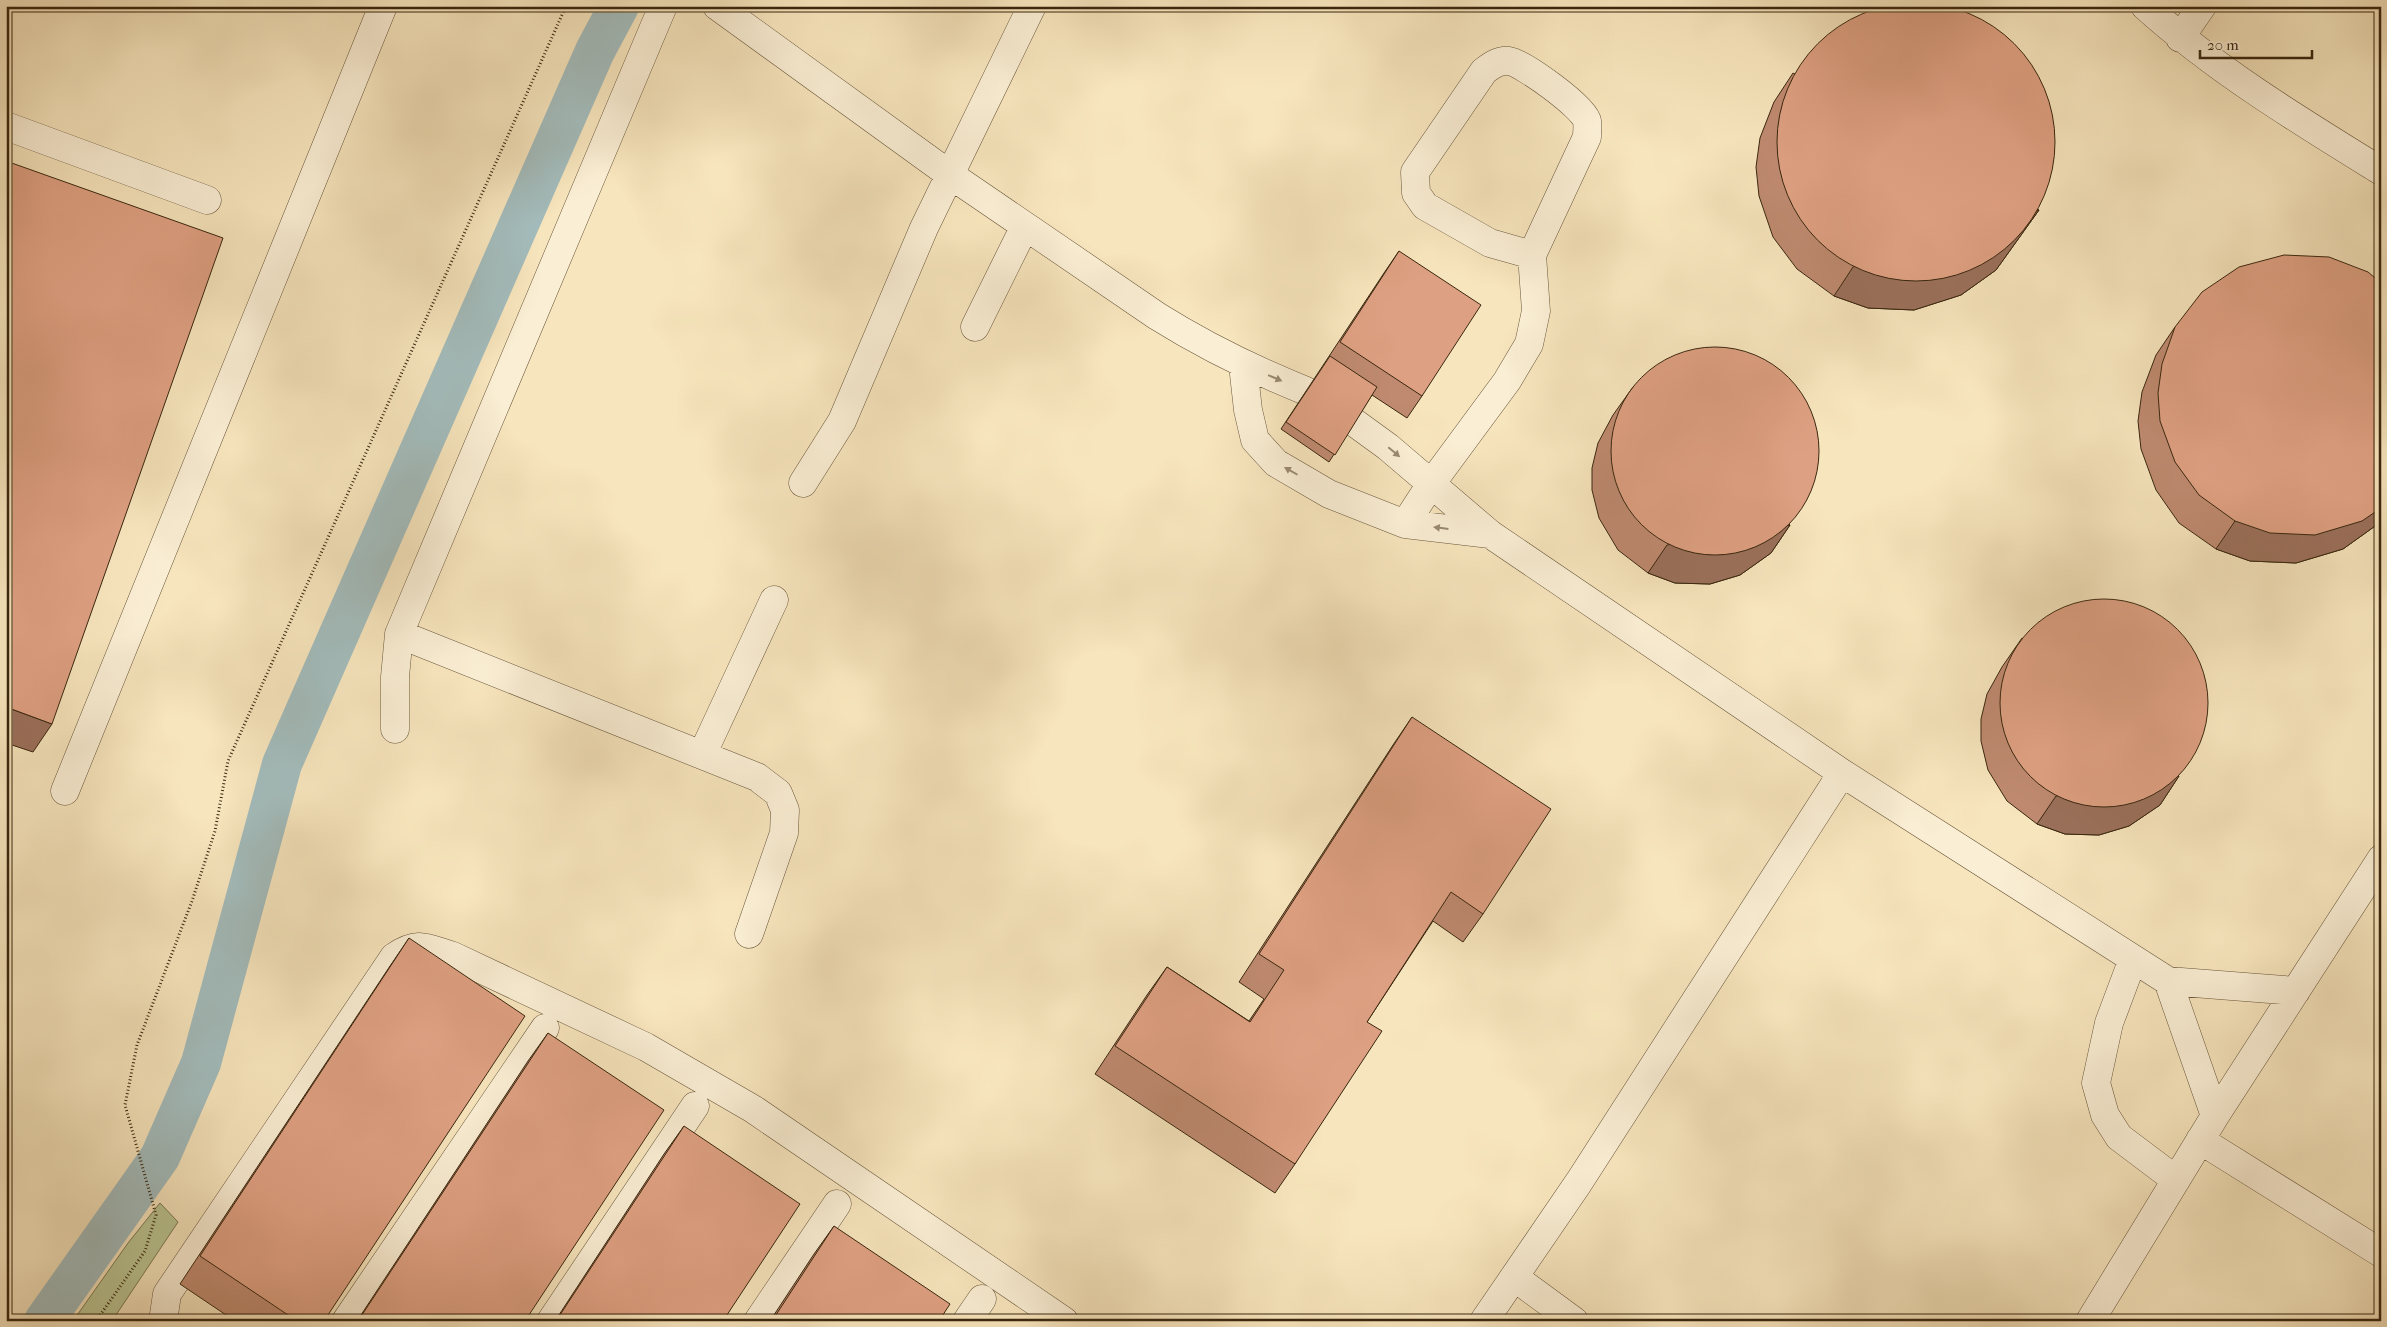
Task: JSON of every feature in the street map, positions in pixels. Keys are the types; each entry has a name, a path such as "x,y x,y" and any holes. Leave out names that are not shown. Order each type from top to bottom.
{"street":[{"path":"65,791 383,6"},
{"path":"395,728 395,676 399,634 663,6"},
{"path":"803,483 842,421 924,228 1032,6"},
{"path":"2145,6 2180,38 2319,132 2381,171"},
{"path":"2180,38 2202,6"},
{"path":"733,11 949,174 1157,316 1192,338 1243,365 1306,392"},
{"path":"1405,524 1507,381 1529,344 1536,310 1532,255 1587,137 1588,121 1581,108 1526,68 1509,61 1494,63 1484,71 1415,172 1416,193 1425,206 1490,243 1532,255"},
{"path":"6,126 207,200"},
{"path":"975,327 1025,226"},
{"path":"1243,365 1248,410 1256,440 1276,463 1329,494 1405,524 1490,534"},
{"path":"1355,423 1388,447 1490,534 1842,773 2168,981 2296,991"},
{"path":"702,755 774,600"},
{"path":"399,634 758,777 778,793 784,810 784,833 749,934"},
{"path":"1484,1321 1584,1173 1842,773"},
{"path":"2090,1321 2215,1116 2381,859"},
{"path":"163,1321 167,1294 394,957 407,948 421,946 453,956 646,1047 671,1061 752,1109 1064,1321"},
{"path":"2134,959 2109,1023 2096,1083 2105,1115 2119,1137 2176,1180"},
{"path":"2168,981 2215,1116"},
{"path":"346,1321 545,1028"},
{"path":"551,1321 694,1106"},
{"path":"2200,1140 2381,1253"},
{"path":"758,1321 837,1204"},
{"path":"1514,1277 1574,1321"}],"path":[{"path":"96,1321 145,1251 156,1215 125,1105 137,1045 192,902 215,831 228,761 566,6"}],"green space":[{"path":"160,1203 178,1222 112,1321 73,1321 128,1243"}],"building":[{"path":"1930,3 1969,13 1982,19 2015,43 2032,65 2045,89 2053,115 2055,142 2053,169 2045,195 2032,219 2015,241 1993,258 1969,271 1930,281 1902,281 1863,271 1850,265 1817,241 1808,230 1793,208 1779,169 1777,128 1787,89 1793,76 1817,43 1828,34 1850,19 1889,5"},
{"path":"6,161 223,238 52,724 6,707"},
{"path":"1399,251 1481,305 1422,396 1340,342"},
{"path":"2284,255 2329,257 2368,272 2381,283 2381,508 2362,521 2315,535 2270,533 2235,521 2199,495 2175,462 2160,421 2158,393 2162,364 2175,327 2202,292 2239,267"},
{"path":"1715,347 1735,349 1755,355 1781,371 1795,385 1811,411 1817,431 1819,451 1817,471 1811,491 1795,517 1781,531 1755,547 1735,553 1715,555 1695,553 1675,547 1649,531 1635,517 1619,491 1613,471 1611,451 1613,431 1619,411 1635,385 1649,371 1675,355 1695,349"},
{"path":"1330,356 1377,387 1335,455 1286,422"},
{"path":"2104,599 2124,601 2153,611 2170,623 2184,637 2200,663 2206,683 2208,703 2206,723 2196,752 2184,769 2170,783 2144,799 2124,805 2104,807 2084,805 2055,795 2038,783 2024,769 2008,743 2002,723 2000,703 2002,683 2012,654 2024,637 2038,623 2064,607 2084,601"},
{"path":"1412,717 1551,809 1483,914 1451,892 1367,1022 1382,1031 1295,1164 1115,1046 1167,967 1250,1022 1284,970 1259,954"},
{"path":"409,938 525,1016 324,1321 297,1321 200,1256"},
{"path":"548,1033 664,1110 525,1321 358,1321"},
{"path":"684,1126 800,1204 723,1321 556,1321"},
{"path":"834,1226 950,1304 939,1321 772,1321"}],"waterway":[{"path":"44,1321 160,1157 201,1063 282,764 595,51 619,6"}]}
